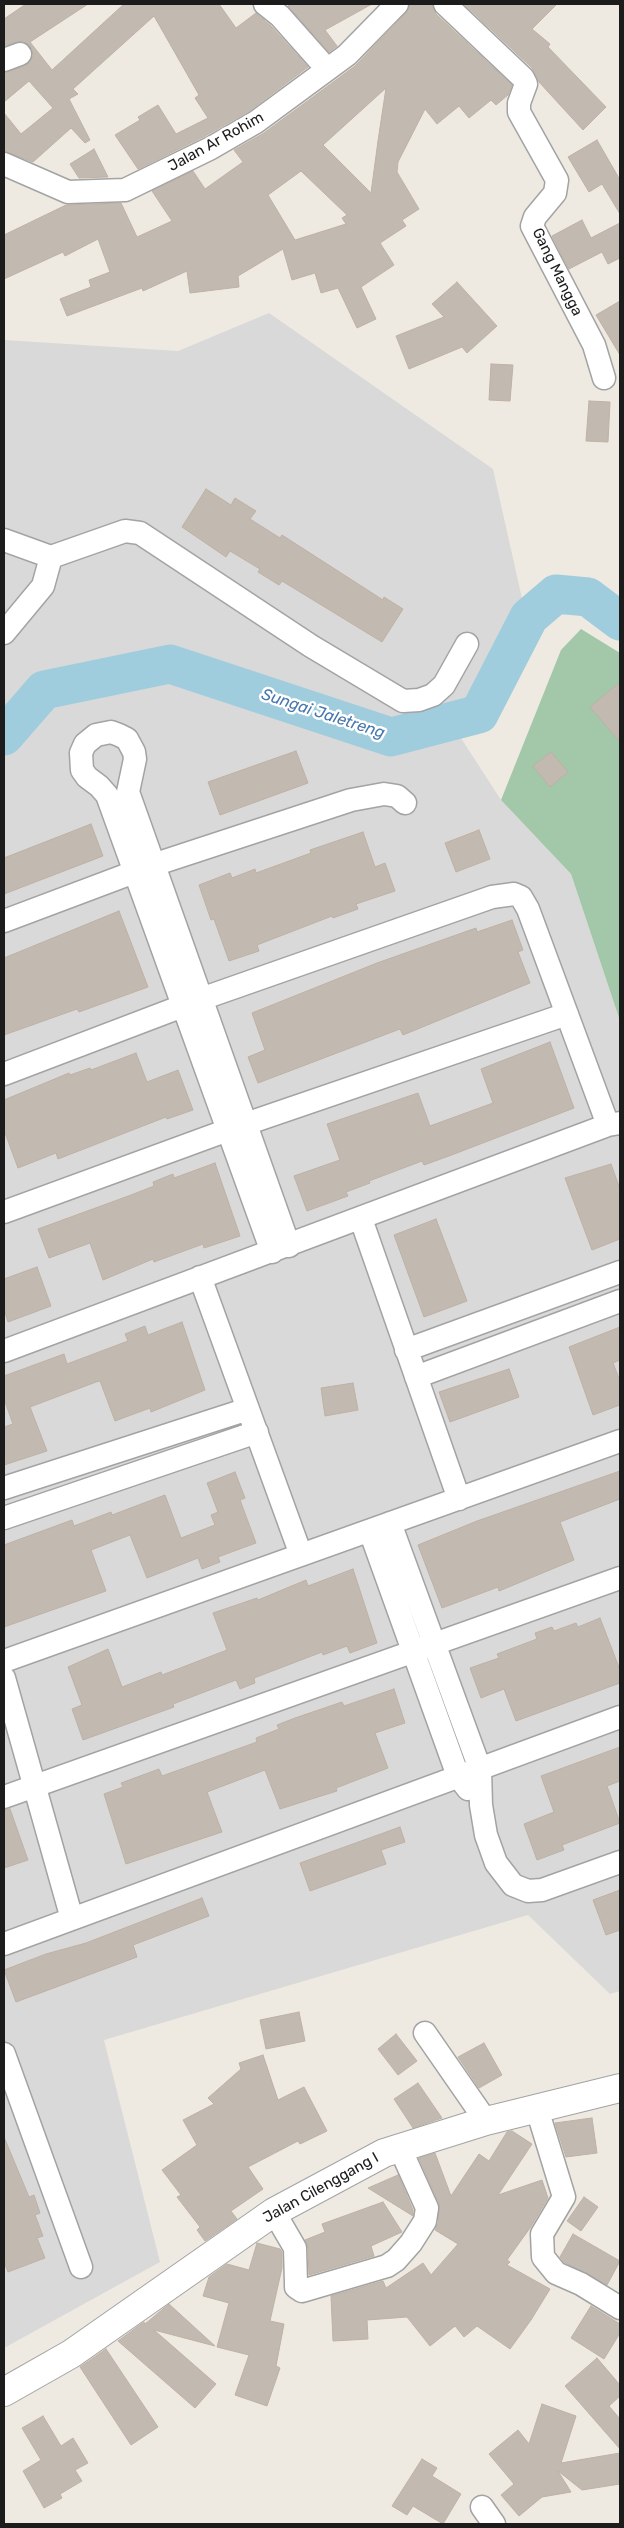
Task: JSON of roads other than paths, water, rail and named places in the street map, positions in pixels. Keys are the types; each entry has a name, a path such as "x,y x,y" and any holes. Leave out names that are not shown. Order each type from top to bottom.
{"street":[{"path":"266,4 280,16 327,69"},
{"name":"Jalan Ar Rohim","path":"4,164 68,192 125,190 211,148 256,122 347,55 397,4"},
{"name":"Gang Mangga","path":"445,4 523,78 526,84 519,103 519,112 557,180 555,193 535,217 532,226 594,345 604,378"},
{"path":"4,540 51,557 125,531 140,533 311,646 403,701 419,700 433,696 444,685 467,644"},
{"path":"4,633 43,586 51,557"},
{"path":"143,869 128,792 135,759 131,745 119,735 111,732 96,735 85,744 81,753 82,770 87,777 100,786 108,795 143,869 280,1249"},
{"path":"4,921 143,869 352,800 384,794 397,796 405,803"},
{"path":"4,1074 192,1002 492,897 514,894 522,897 528,909 567,1014 614,1124 4,1350"},
{"path":"4,1212 236,1127 567,1014"},
{"path":"361,1219 459,1499"},
{"path":"406,1350 620,1272"},
{"path":"200,1278 301,1555"},
{"path":"416,1377 620,1301"},
{"path":"4,1488 248,1410"},
{"path":"4,1518 257,1432"},
{"path":"4,1661 620,1442"},
{"path":"380,1527 434,1644 480,1769 480,1805 486,1835 496,1863 513,1885 528,1891 542,1890 620,1862"},
{"path":"380,1527 414,1651 458,1776 480,1805"},
{"path":"4,1797 620,1578"},
{"path":"4,1678 72,1918"},
{"path":"4,1944 620,1717"},
{"path":"425,2033 486,2121"},
{"path":"4,2054 81,2267"},
{"name":"Jalan Cilenggang I","path":"4,2392 71,2354 274,2212 384,2153 486,2121 620,2088"},
{"path":"537,2109 564,2197 542,2234 543,2256 556,2273 581,2284 620,2308"},
{"path":"274,2212 295,2248 296,2283 302,2291 387,2266 396,2260 411,2243 425,2221 427,2208 400,2148"}],"waterway":[{"name":"Sungai Jaletreng","path":"4,736 44,690 170,664 391,737 479,714 529,617 556,594 588,597 620,621"}]}
